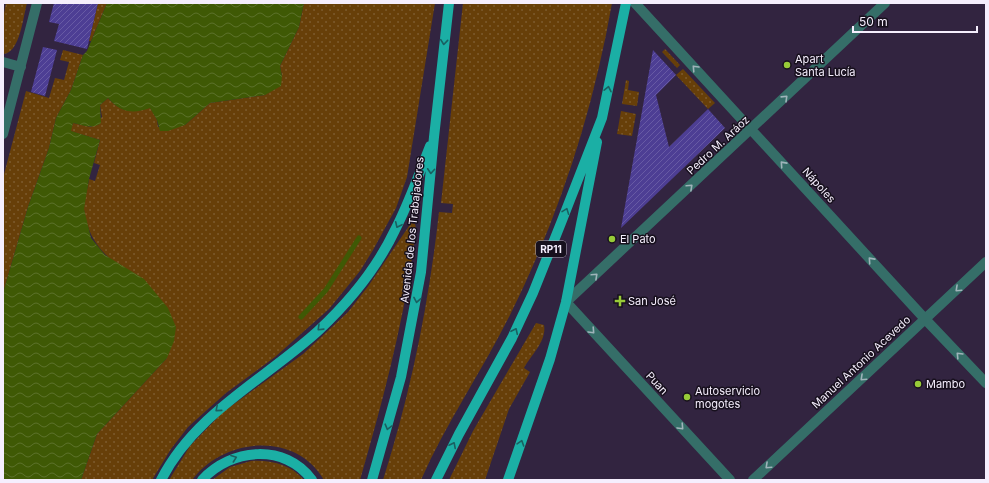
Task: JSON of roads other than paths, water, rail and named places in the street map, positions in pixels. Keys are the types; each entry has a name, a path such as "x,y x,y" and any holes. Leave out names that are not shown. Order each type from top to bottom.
{"main road":[{"name":"Avenida de los Trabajadores","path":"372,480 401,377 413,321 426,227 434,137 449,3"},
{"name":"RP11","path":"436,480 459,434 512,338 533,293 602,118 626,3"},
{"path":"508,480 548,366 566,302 602,118"},
{"path":"161,480 172,458 182,445 209,417 230,399 297,349 319,330 358,289 395,232 434,137"},
{"path":"202,480 219,465 230,459 253,454 278,456 288,460 301,468 312,480"}],"street":[{"path":"3,134 36,3"},
{"name":"Nápoles","path":"635,3 925,319 986,383"},
{"name":"Pedro M. Aráoz","path":"566,302 752,130 885,3"},
{"path":"3,62 20,67"},
{"name":"Manuel Antonio Acevedo","path":"753,480 986,262"},
{"name":"Puan","path":"566,302 730,480"}],"water":[{"path":"107,3 304,3 299,27 280,66 282,76 281,86 265,95 210,103 185,125 168,131 160,131 157,120 150,108 138,111 128,111 118,107 108,98 100,105 101,123 91,127 73,123 71,131 100,140 89,179 84,209 91,238 105,255 144,279 168,308 176,327 174,341 167,358 97,434 81,480 3,480 3,293 28,207 49,148 56,118 71,90 83,55 87,51"}],"waterway":[{"path":"301,317 326,290 359,238"}],"place":[{"name":"Apart Santa Lucía","path":"787,65"},
{"name":"El Pato","path":"612,239"},
{"name":"San José","path":"620,301"},
{"name":"Mambo","path":"918,384"},
{"name":"Autoservicio mogotes","path":"687,397"}]}
